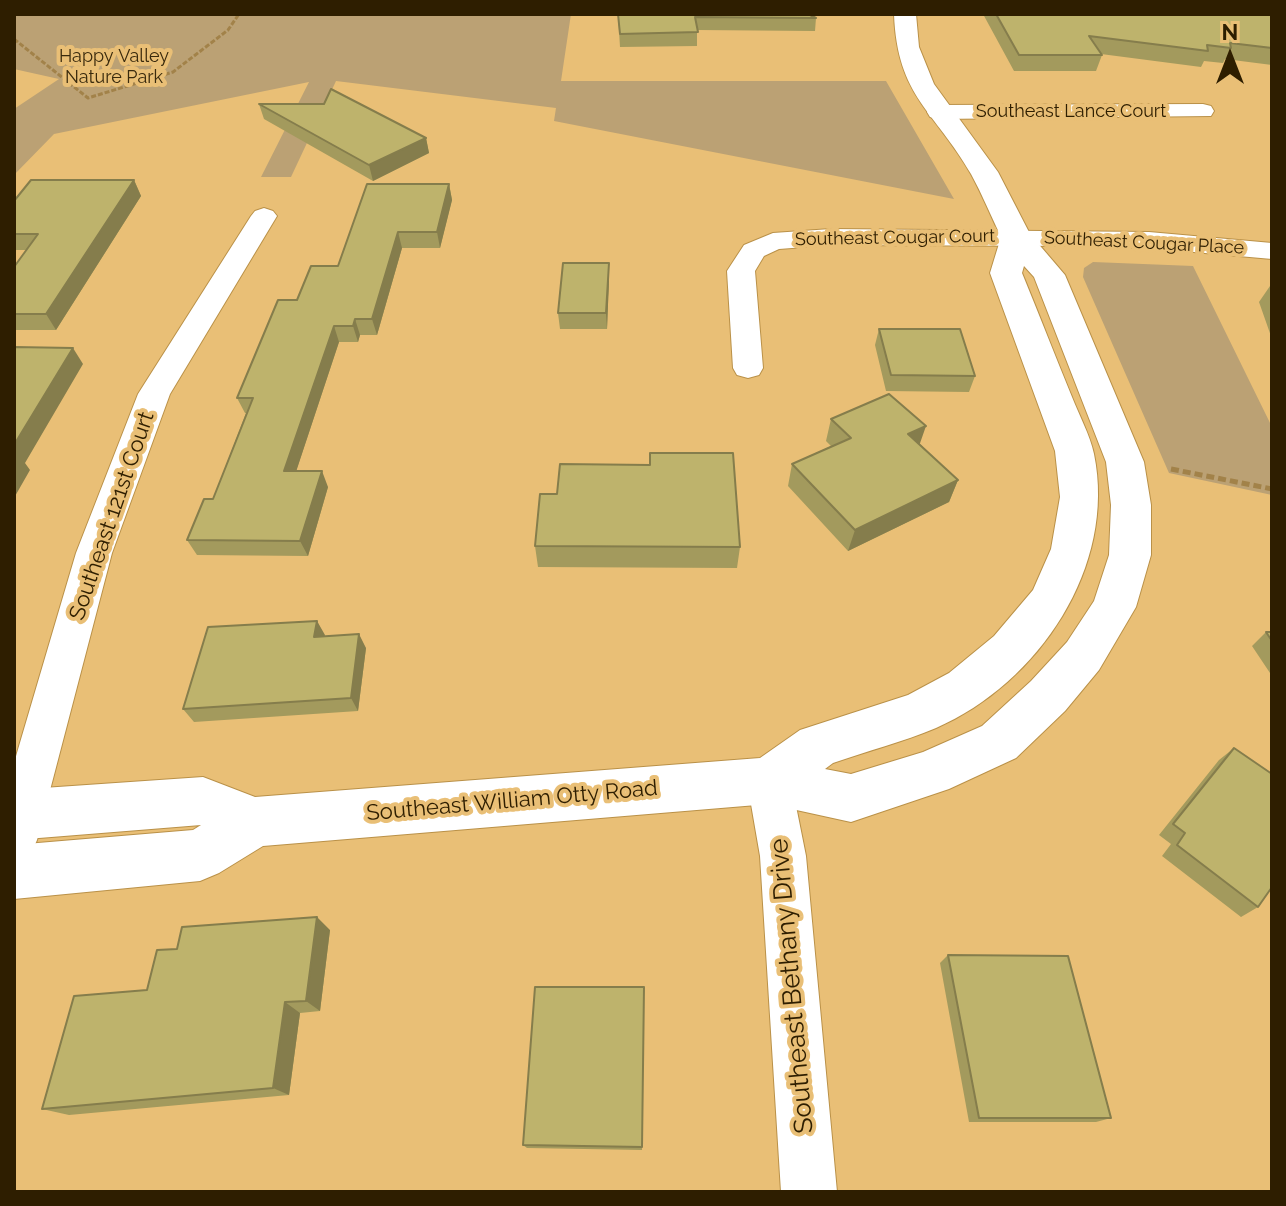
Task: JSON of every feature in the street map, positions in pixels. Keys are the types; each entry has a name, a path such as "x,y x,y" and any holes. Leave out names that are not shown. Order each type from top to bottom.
{"street":[{"name":"Southeast William Otty Road","path":"14,872 200,855 255,822 769,781 851,798 931,773 999,742 1048,696 1083,656 1114,607 1130,555 1131,505 1125,462 1049,275 1016,237 984,172 938,112 913,66 904,29 905,14"},
{"name":"Southeast Lance Court","path":"938,112 1203,111"},
{"name":"Southeast 121st Court","path":"17,823 94,553 154,394 264,216"},
{"name":"Southeast Cougar Court","path":"748,368 741,271 754,251 773,241 831,237 1016,237"},
{"name":"Southeast Cougar Place","path":"1016,237 1149,240 1272,251"},
{"path":"769,781 817,746 921,712 966,687 1010,650 1050,600 1072,549 1080,497 1074,451 1006,273 1016,237"},
{"name":"Southeast Bethany Drive","path":"769,781 783,856 809,1192"},
{"name":"Southeast William Otty Road","path":"17,823 203,801 255,822"}],"path":[{"path":"14,39 88,98 173,72 228,30 239,14"},
{"path":"1159,467 1272,489"}],"green space":[{"name":"Happy Valley Nature Park","path":"14,14 571,14 561,81 886,81 954,199 554,121 556,108 336,81 291,177 261,177 309,82 54,134 14,175 14,109 59,79 14,69"},
{"path":"1093,262 1193,266 1272,427 1272,495 1169,473 1083,277 1084,268"}],"building":[{"path":"618,14 808,14 816,18 695,17 698,32 620,34"},
{"path":"996,14 1272,14 1272,48 1230,43 1231,48 1207,45 1208,51 1089,36 1102,55 1019,55"},
{"path":"331,89 426,138 369,165 259,104 324,104"},
{"path":"31,180 134,180 46,314 14,314 14,267 38,234 14,234 14,201"},
{"path":"367,184 449,184 437,232 398,232 372,319 355,319 353,326 334,326 284,471 322,471 300,541 187,540 204,499 213,499 253,398 237,398 278,300 297,300 311,266 338,266"},
{"path":"563,263 609,263 606,313 558,313"},
{"path":"879,329 960,329 975,376 891,375"},
{"path":"14,347 73,348 14,445"},
{"path":"889,394 926,426 908,434 958,480 855,530 792,464 851,438 831,419"},
{"path":"650,453 733,453 740,547 535,546 540,494 557,494 560,464 650,465"},
{"path":"317,621 314,637 359,634 351,698 183,709 208,627"},
{"path":"1234,748 1272,774 1272,887 1258,907 1177,845 1185,833 1173,824"},
{"path":"317,917 306,1001 285,1002 273,1088 42,1109 74,996 147,990 157,950 177,949 182,927"},
{"path":"948,955 1068,956 1111,1118 979,1118"},
{"path":"535,987 644,987 642,1147 523,1145"}]}
